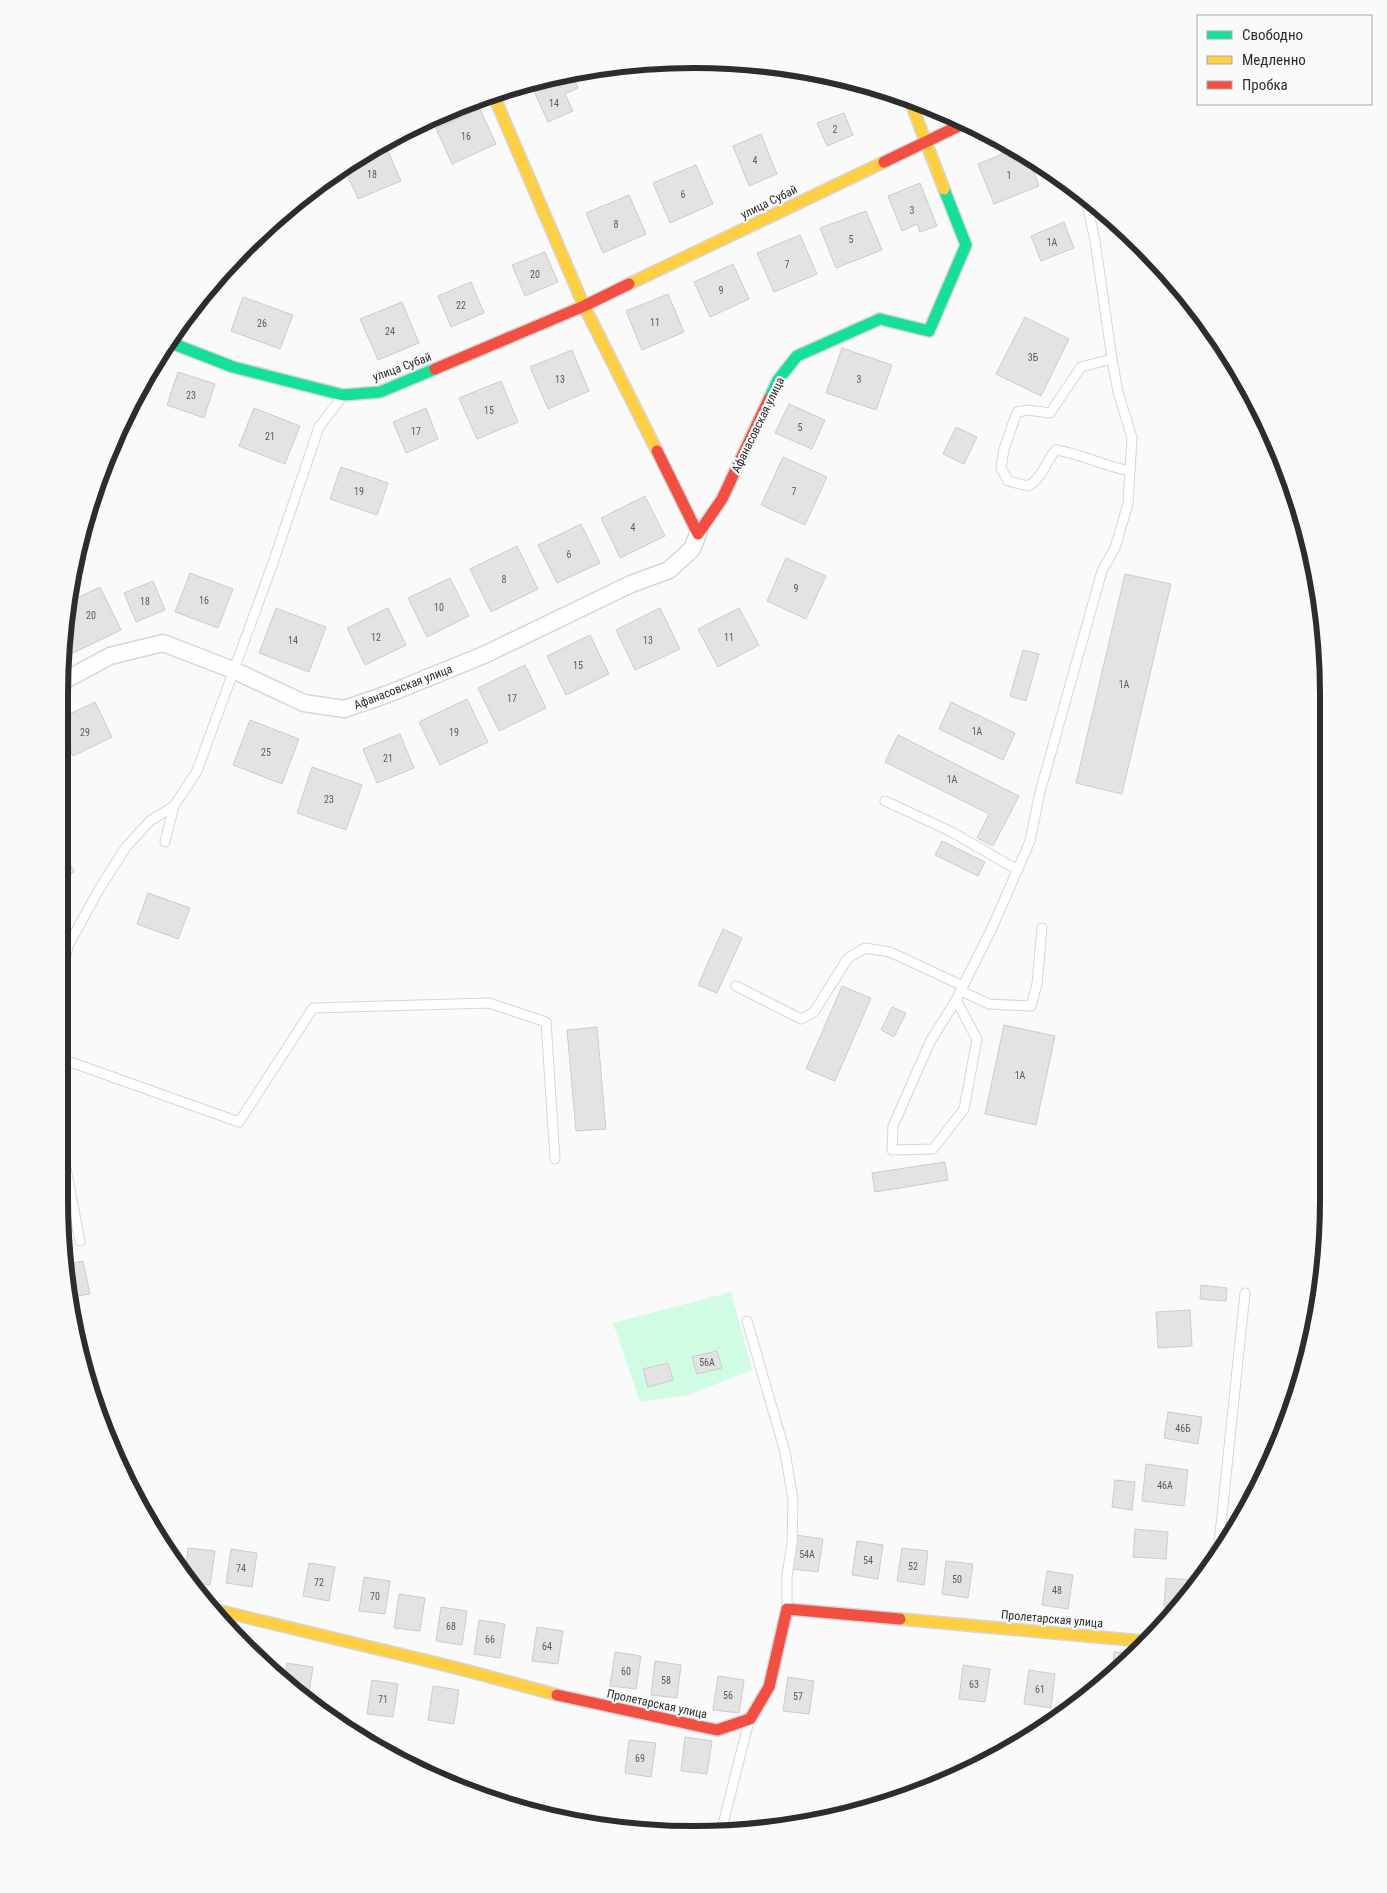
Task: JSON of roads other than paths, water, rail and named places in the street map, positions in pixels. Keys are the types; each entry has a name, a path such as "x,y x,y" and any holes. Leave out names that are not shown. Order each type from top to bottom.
{"street":[{"path":"496,100 584,306 698,534"},
{"path":"913,108 927,141"},
{"name":"улица Субай","path":"174,344 233,367 343,395 380,392 584,306 958,126"},
{"name":"Афанасовская улица","path":"68,678 110,656 162,643 233,670 304,702 344,709 388,694 486,654 631,584 669,570 692,550 698,534 722,499 778,380 798,356 880,319 929,331 966,245 927,141"},
{"path":"750,1718 769,1687 788,1609"},
{"name":"Пролетарская улица","path":"788,1609 1137,1641"},
{"name":"Пролетарская улица","path":"223,1612 453,1667 584,1702 717,1730 750,1718"}],"lane":[{"path":"960,992 977,1039 964,1108 933,1149 892,1150 892,1126 930,1042 960,992 993,926 1030,841 1040,792 1102,571 1114,548 1128,504 1132,438 1118,392 1095,240 1088,208"},
{"path":"1112,359 1080,366 1050,413 1028,410 1017,412 1004,449 1001,468 1008,481 1028,486 1035,482 1056,450 1069,452 1106,466 1130,470"},
{"path":"165,842 174,806 197,772 274,560 319,427 343,395"},
{"path":"885,801 950,831 1018,870"},
{"path":"68,946 98,891 126,847 150,821 174,806"},
{"path":"736,986 801,1019 814,1012 848,958 865,948 890,952 960,992 989,1004 1031,1006 1037,984 1042,928"},
{"path":"68,1061 239,1122 313,1008 489,1003 546,1022 555,1159"},
{"path":"68,1179 80,1241"},
{"path":"1220,1538 1245,1293"},
{"path":"747,1322 785,1452 793,1500 792,1543 787,1576 788,1609"},
{"path":"723,1825 750,1718"}]}
